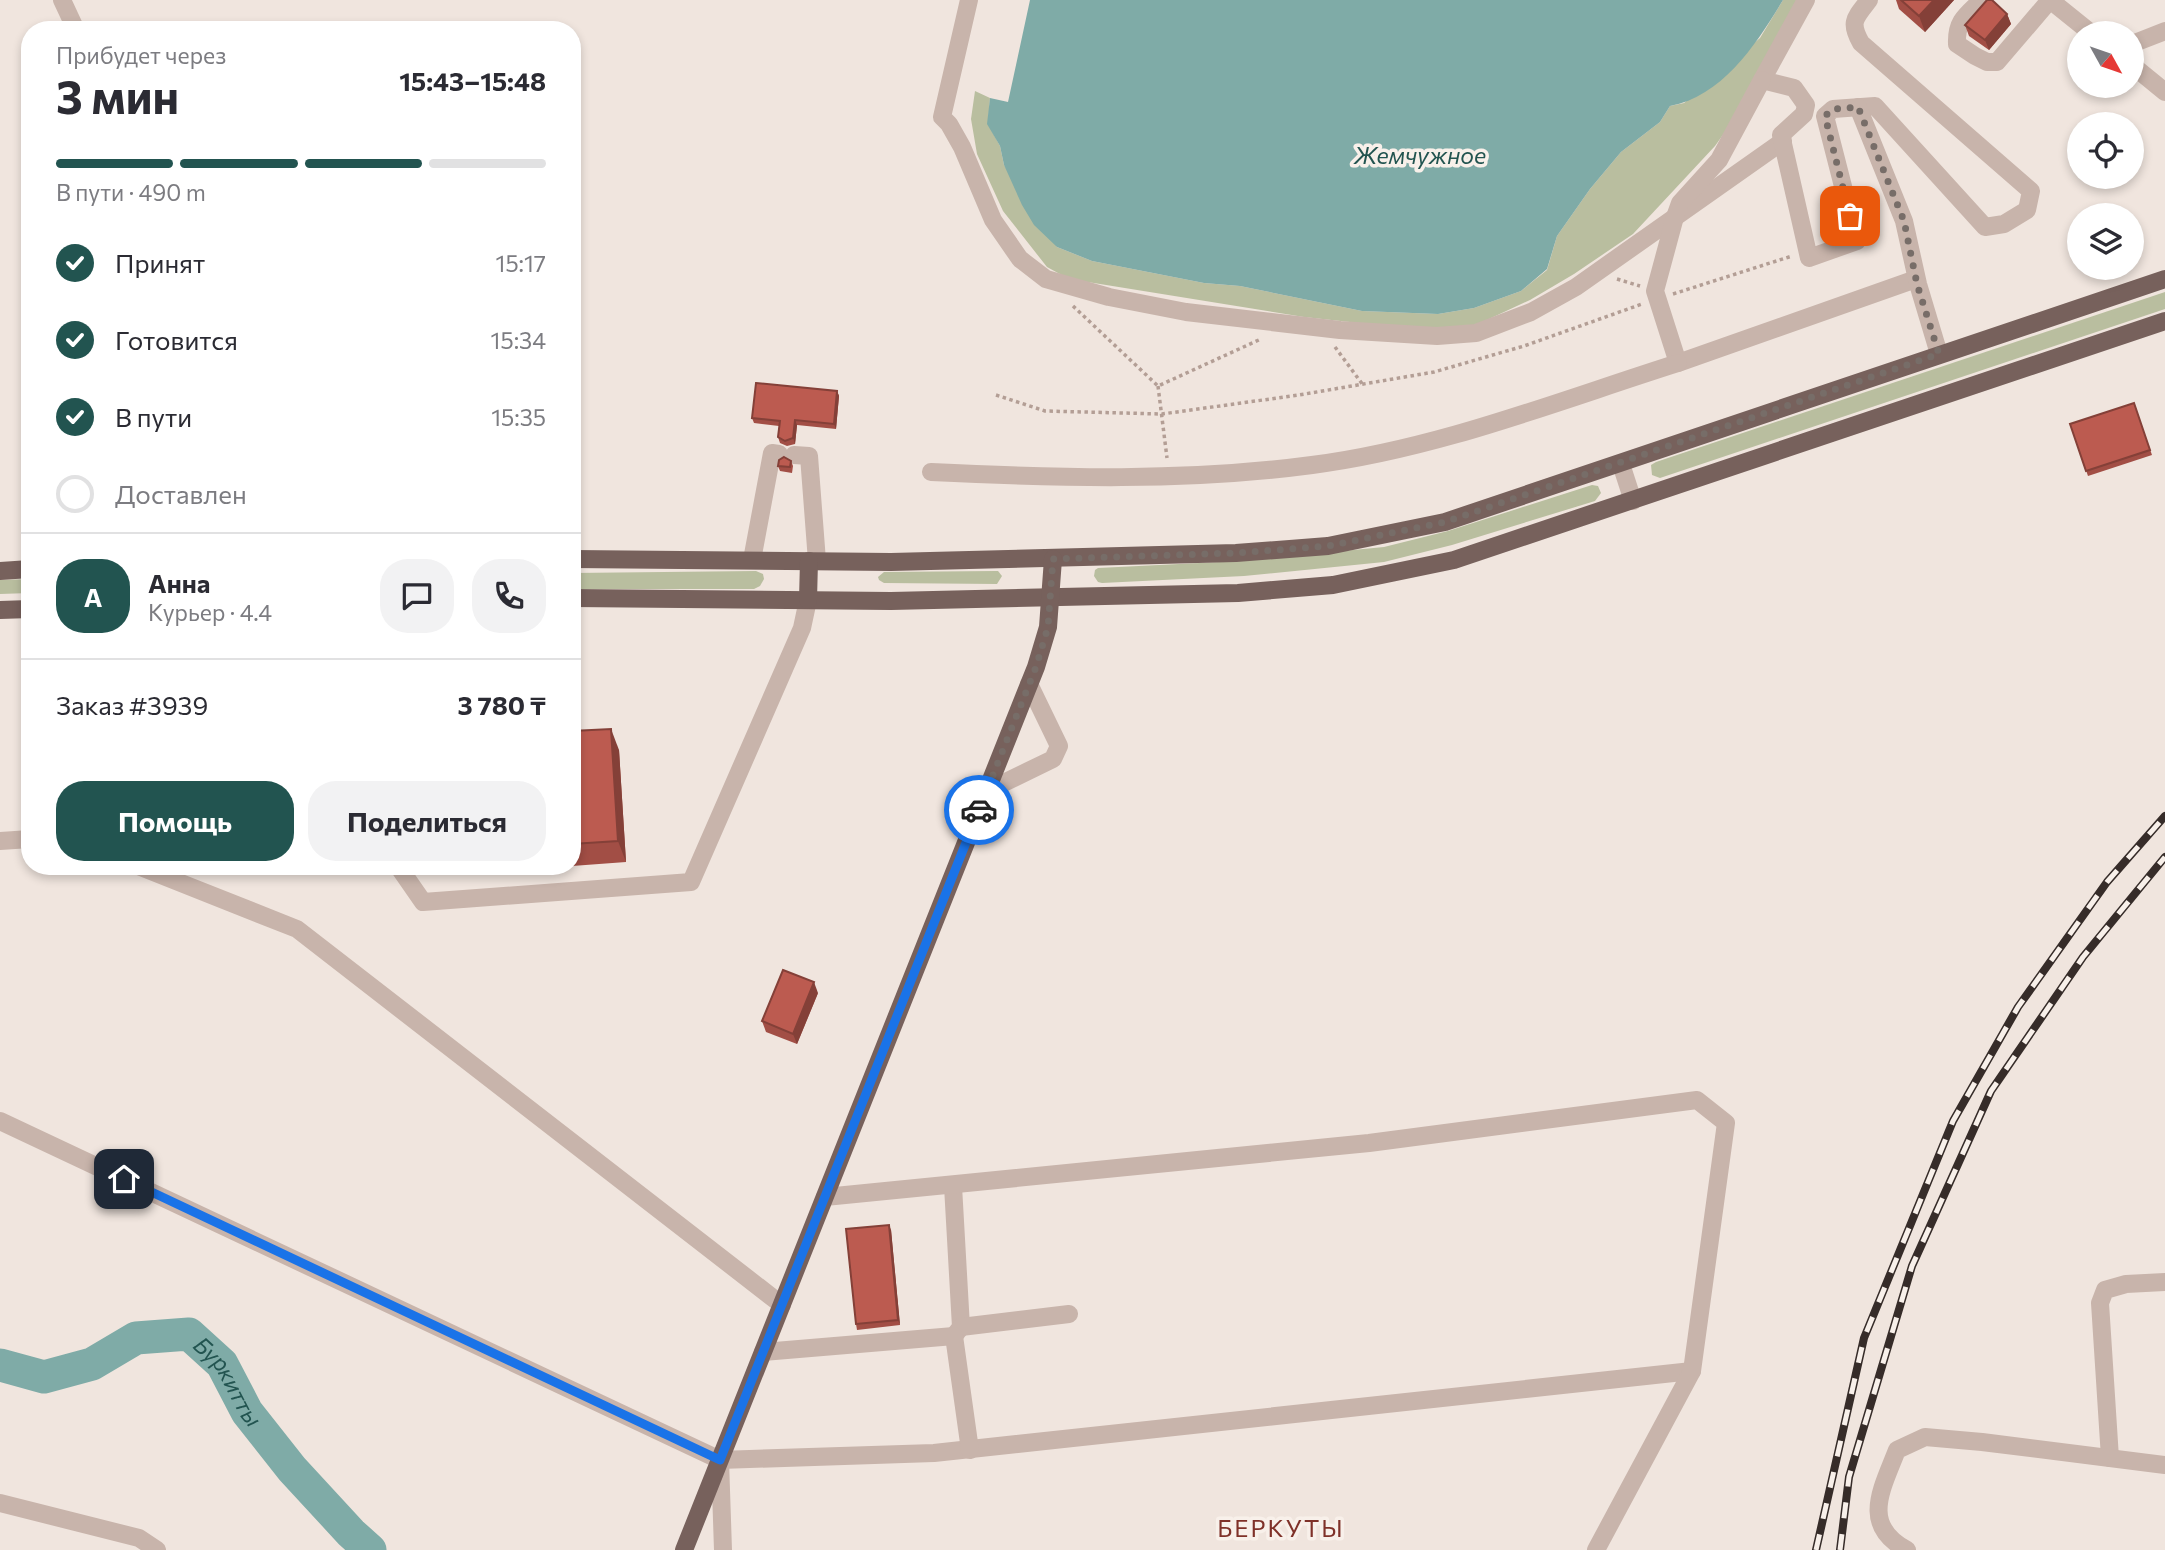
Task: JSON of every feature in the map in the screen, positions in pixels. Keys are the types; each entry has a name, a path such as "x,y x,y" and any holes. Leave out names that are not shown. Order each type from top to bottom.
{"main road":[{"path":"581,559 891,562 1236,553 1328,546 1445,522 2165,279"},
{"path":"581,598 891,601 1238,593 1333,585 1454,560 2165,321"},
{"path":"684,1550 1030,684 1048,627 1053,559"},
{"path":"808,600 813,561"},
{"path":"0,571 21,570"},
{"path":"0,610 21,609"}],"street":[{"path":"62,0 72,21"},
{"path":"970,0 942,117 950,124 962,146 993,220 1020,259 1046,279 1109,297 1186,312 1322,328 1437,335 1476,333 1531,312 1576,287 1783,141"},
{"path":"1678,363 1657,295 1675,217 1680,203 1718,160 1806,0"},
{"path":"1762,80 1794,88 1806,106 1804,114 1781,135 1809,258 1857,241 1825,116 1833,109 1875,106 1985,227 2004,224 2027,210 2031,191 1861,43 1854,29 1855,19 1869,0"},
{"path":"1982,0 1956,29 1957,44 1987,61 1997,61 2050,0 2076,21"},
{"path":"2144,39 2165,31"},
{"path":"2144,75 2165,92"},
{"path":"1858,107 1904,221 1916,279 1939,354"},
{"path":"931,472 1040,477 1169,478 1313,465 1427,443 1678,363 1916,279"},
{"path":"752,560 772,453 808,456 813,561"},
{"path":"1621,464 1633,501"},
{"path":"404,875 423,902 691,882 802,628 808,600"},
{"path":"987,791 1053,759 1059,747 1030,684"},
{"path":"0,841 21,840"},
{"path":"161,875 297,929 782,1305"},
{"path":"825,1197 1369,1143 1697,1100 1726,1123 1692,1371 1596,1550"},
{"path":"0,1121 720,1460 970,1450 1692,1371"},
{"path":"953,1186 958,1331 970,1450"},
{"path":"2110,1458 2100,1303 2105,1290 2126,1284 2165,1282"},
{"path":"763,1352 958,1331 1069,1314"},
{"path":"1907,1550 1890,1541 1878,1517 1881,1491 1898,1450 1924,1437 2165,1465"},
{"path":"720,1460 723,1550"},
{"path":"0,1503 139,1538 157,1550"}],"path":[{"path":"996,395 1045,411 1162,414 1363,385 1447,369 1524,346 1657,295 1807,251"},
{"path":"1597,272 1657,295"},
{"path":"1070,303 1158,386 1169,478"},
{"path":"1158,386 1293,325"},
{"path":"1322,328 1363,385"}],"green space":[{"path":"1783,0 1806,0 1762,80 1715,146 1633,234 1530,300 1474,326 1423,330 1304,317 1069,279 1047,267 1003,211 977,154 971,119 975,91 990,98 988,124 1000,146 1004,165 1057,247 1092,261 1204,283 1240,286 1362,311 1438,314 1474,308 1521,291 1547,270 1557,236 1590,189 1621,152 1660,122 1670,106 1684,103 1760,38"},
{"path":"2165,292 2165,309 1660,478 1652,475 1651,465 1656,462"},
{"path":"1592,485 1598,486 1601,493 1595,501 1452,545 1384,562 1244,576 1102,583 1094,576 1098,568 1240,561 1384,547 1448,531"},
{"path":"756,571 763,574 764,579 760,586 754,589 581,589 581,573"},
{"path":"998,571 1002,576 997,584 884,583 878,577 884,572"},
{"path":"21,579 21,593 0,594 0,580"}],"water":[{"name":"Жемчужное","path":"1030,0 1783,0 1737,65 1706,91 1670,106 1660,122 1621,152 1590,189 1557,236 1547,269 1521,291 1474,308 1438,314 1362,311 1240,286 1204,283 1092,261 1057,247 1034,225 1022,205 1004,165 1000,146 987,124 990,98 1008,102"}],"building":[{"path":"1901,0 1934,0 1919,16"},
{"path":"1987,0 1992,0 2007,14 1985,40 1965,25"},
{"path":"756,383 837,391 834,424 795,420 793,438 785,441 778,437 780,421 752,418"},
{"path":"2134,403 2150,450 2086,471 2070,424"},
{"path":"784,457 791,461 790,467 778,466 779,460"},
{"path":"611,729 618,841 581,843 581,731"},
{"path":"783,970 814,982 793,1034 762,1021"},
{"path":"889,1225 898,1320 856,1324 846,1229"}],"waterway":[{"name":"Буркитты","path":"0,1365 44,1377 92,1364 136,1338 189,1334 222,1364 247,1412 292,1469 370,1550"}],"railway":[{"path":"1816,1550 1864,1338 1953,1121 2018,1007 2107,882 2165,816"},
{"path":"1840,1550 1849,1477 1912,1266 1991,1091 2083,957 2165,857"}],"way so far":[{"path":"979,810 1036,667 1048,627 1053,559 1236,553 1328,546 1445,522 1939,354 1917,284 1904,221 1858,107 1833,109 1825,116 1850,216"}],"district":[{"name":"БЕРКУТЫ","path":"1281,1529"}],"route":[{"path":"124,1179 720,1460 979,810"}]}
